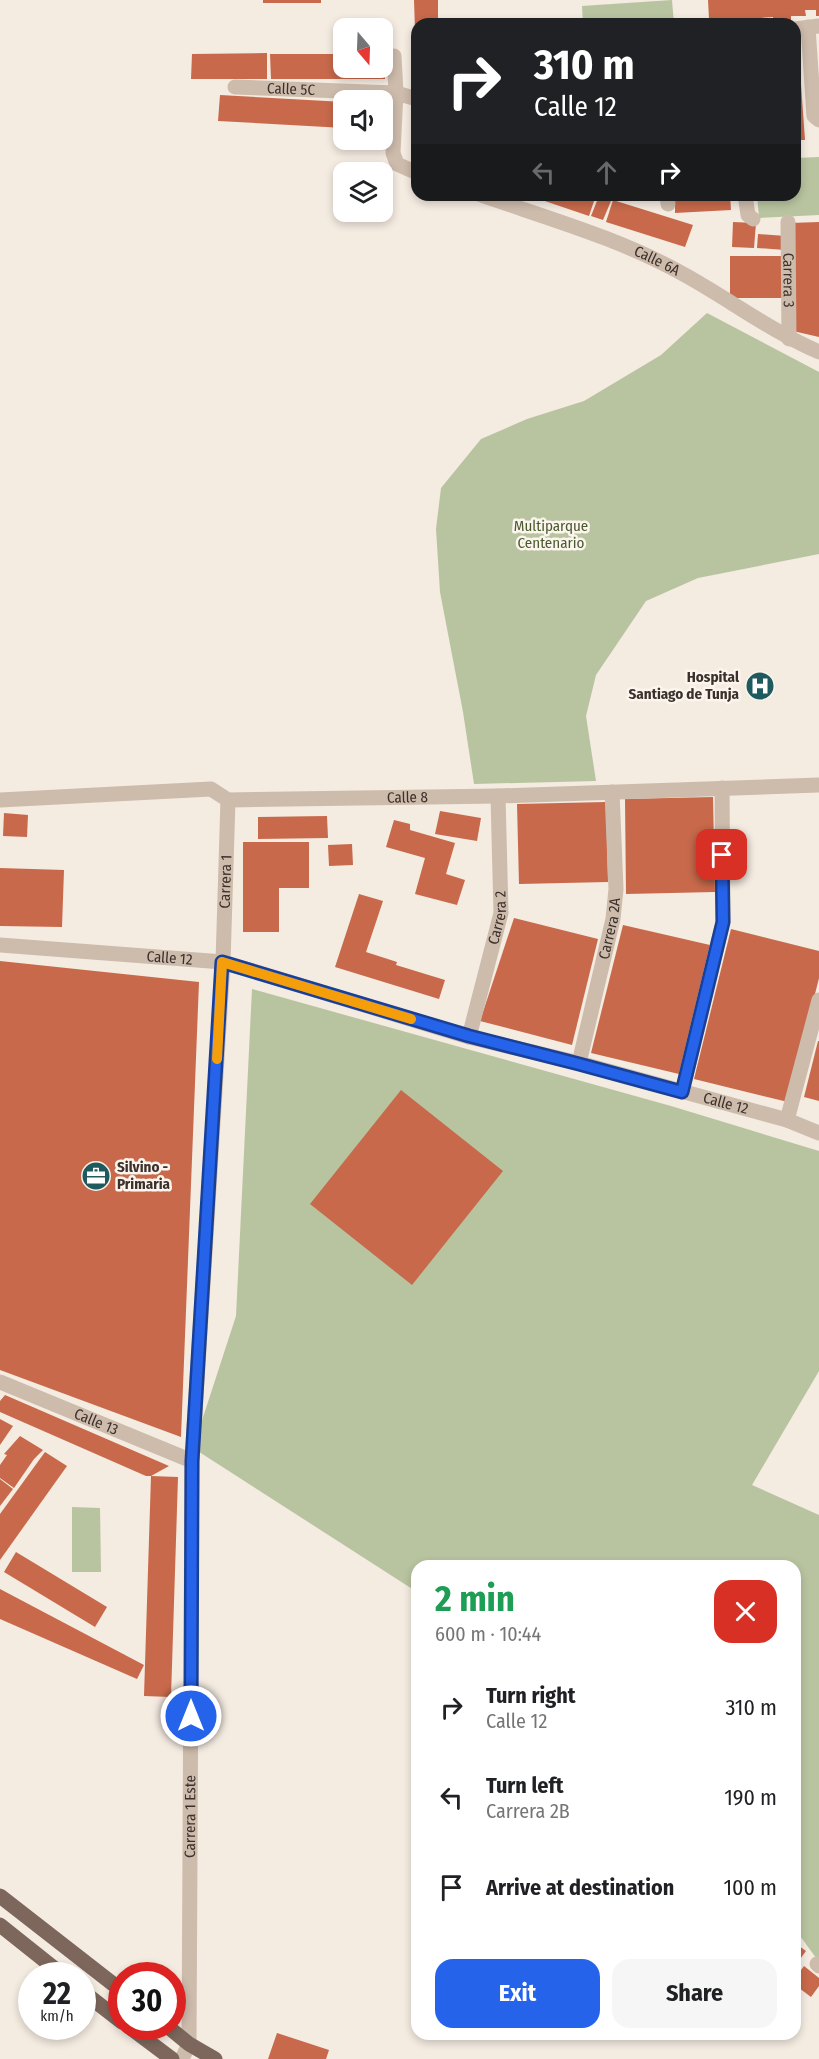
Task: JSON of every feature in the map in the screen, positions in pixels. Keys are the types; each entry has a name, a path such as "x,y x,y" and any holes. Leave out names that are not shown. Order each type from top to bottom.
{"main road":[{"path":"0,1896 108,1980"},
{"path":"0,1925 46,1962"},
{"path":"96,2001 108,2011"},
{"path":"147,2040 172,2059"},
{"path":"184,2040 216,2059"}],"street":[{"path":"807,27 814,116 819,120"},
{"path":"394,56 396,93 393,153 397,164 411,171"},
{"name":"Calle 5C","path":"235,87 396,93 411,97"},
{"name":"Calle 6A","path":"498,201 616,242 685,275 789,339 819,352"},
{"path":"746,201 748,215 753,219"},
{"name":"Carrera 3","path":"788,222 789,339"},
{"name":"Calle 8","path":"0,800 211,789 228,800 498,796 819,785"},
{"path":"682,1092 723,922 722,788"},
{"name":"Carrera 2A","path":"579,1064 614,919 616,889 612,792"},
{"name":"Carrera 2","path":"469,1036 501,913 498,796"},
{"name":"Carrera 1","path":"222,962 228,800"},
{"name":"Calle 12","path":"0,945 222,962 469,1036 787,1120 819,1133"},
{"name":"Carrera 1 Este","path":"182,2059 189,2044 192,1461 222,962"},
{"path":"787,1120 819,1000"},
{"name":"Calle 13","path":"0,1382 192,1461"}],"green space":[{"path":"672,0 674,18 583,18 582,6"},
{"path":"819,157 819,215 759,218 758,201 801,201 801,158"},
{"name":"Multiparque Centenario","path":"707,313 819,372 819,554 698,578 646,601 596,675 586,716 596,781 474,784 440,592 436,529 441,488 481,439 527,419 584,401 661,355"},
{"path":"252,989 671,1106 819,1151 819,1371 752,1485 819,1515 819,1962 801,1937 801,1560 411,1560 411,1588 193,1448 236,1316"},
{"path":"72,1507 100,1508 101,1572 72,1572"}],"building":[{"path":"263,0 321,0 321,3 263,3"},
{"path":"414,0 438,0 438,18 415,18"},
{"path":"708,0 819,0 819,16 816,16 816,10 805,10 806,16 791,16 791,18 709,18"},
{"path":"267,53 267,79 191,79 192,54"},
{"path":"270,54 333,54 333,78 385,78 385,79 271,79"},
{"path":"801,85 805,140 801,140"},
{"path":"220,95 333,101 333,127 218,121"},
{"path":"545,201 594,201 589,216"},
{"path":"597,201 611,201 603,220 591,216"},
{"path":"613,201 616,201 693,225 685,247 606,222"},
{"path":"675,201 730,201 731,210 675,213"},
{"path":"733,222 756,223 754,248 732,247"},
{"path":"819,222 819,337 793,331 790,223"},
{"path":"758,234 786,236 785,250 757,248"},
{"path":"730,256 788,256 788,298 730,298"},
{"path":"713,797 715,892 626,894 625,799"},
{"path":"606,802 608,882 519,884 517,804"},
{"path":"440,811 481,818 477,841 435,834"},
{"path":"4,813 28,815 27,837 3,836"},
{"path":"327,816 328,838 258,839 258,817"},
{"path":"394,820 410,824 410,830 455,843 446,874 465,880 457,905 415,894 425,858 386,847"},
{"path":"243,842 309,842 309,888 279,888 279,932 243,932"},
{"path":"352,844 353,865 329,866 328,845"},
{"path":"0,868 64,870 62,927 0,926"},
{"path":"359,894 383,901 366,952 397,962 396,965 445,980 439,999 335,967"},
{"path":"514,918 598,939 572,1045 480,1021"},
{"path":"623,925 710,945 679,1074 591,1053"},
{"path":"731,929 819,951 819,978 788,1102 694,1079"},
{"name":"Silvino - Primaria","path":"0,961 199,982 181,1437 0,1370"},
{"path":"819,1041 819,1101 804,1097"},
{"path":"401,1090 503,1171 412,1285 310,1204"},
{"path":"5,1395 169,1466 151,1476 146,1476 0,1412 0,1401"},
{"path":"0,1419 13,1426 0,1445"},
{"path":"20,1436 43,1450 14,1488 0,1478 0,1465 7,1455 4,1454"},
{"path":"45,1452 67,1466 0,1560 0,1514"},
{"path":"151,1476 178,1477 171,1697 144,1696"},
{"path":"0,1479 13,1489 0,1506"},
{"path":"16,1552 107,1607 95,1627 4,1572"},
{"path":"0,1589 144,1665 137,1679 0,1619"},
{"path":"801,1947 806,1951 801,1958"},
{"path":"804,1966 819,1978 819,1986 811,1997 801,1990 801,1970"},
{"path":"277,2033 329,2050 326,2059 268,2059"}],"slow traffic":[{"path":"217,1059 222,962 411,1019"}],"place":[{"name":"Hospital Santiago de Tunja","path":"760,686"},
{"name":"Silvino - Primaria","path":"96,1176"}],"route":[{"path":"191,1716 192,1461 222,962 469,1036 682,1092 723,922 722,855"}]}
